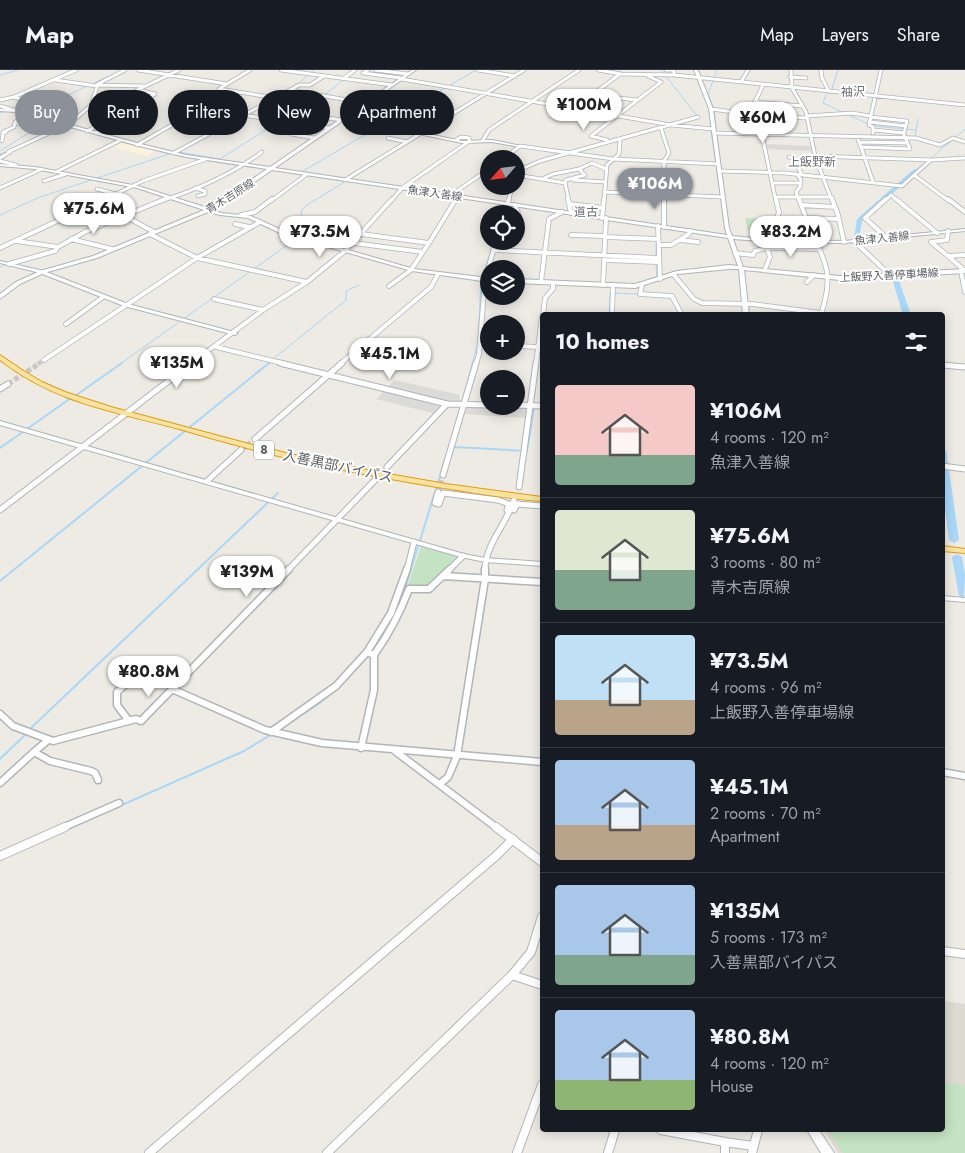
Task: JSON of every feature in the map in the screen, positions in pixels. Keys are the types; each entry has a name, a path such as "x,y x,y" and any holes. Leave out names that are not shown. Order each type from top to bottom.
{"highway":[{"name":"入善黒部バイパス","path":"0,357 22,374 52,389 126,413 287,456 453,488 540,499"},
{"path":"945,548 965,551"}],"main road":[{"name":"青木吉原線","path":"384,90 414,70"},
{"path":"696,70 711,109 729,236 741,267 746,312"},
{"name":"魚津入善線","path":"0,110 15,111"},
{"name":"魚津入善線","path":"78,128 87,131"},
{"name":"魚津入善線","path":"103,135 138,145 206,159 515,205"},
{"name":"青木吉原線","path":"0,297 18,283 42,272 95,257 210,210 318,135"},
{"path":"0,161 133,186 220,214 241,215 284,233 411,270 480,279"},
{"name":"魚津入善線","path":"525,206 690,231 784,241 844,242 965,230"},
{"name":"上飯野入善停車場線","path":"525,281 642,285 673,274 741,267 828,277 891,276 964,271"},
{"path":"814,1132 828,1153"}],"street":[{"path":"0,100 13,98 76,70"},
{"path":"96,90 98,85 104,80 126,70"},
{"path":"138,70 227,84"},
{"path":"138,90 179,70"},
{"path":"226,90 219,89 250,70"},
{"path":"281,70 392,85"},
{"path":"312,74 316,70"},
{"path":"344,78 355,70"},
{"path":"368,70 363,73 714,131 762,135 865,138 904,135"},
{"path":"375,70 408,74"},
{"path":"478,70 515,76"},
{"path":"454,114 524,70"},
{"path":"481,140 489,130 579,70"},
{"path":"598,70 620,74 674,75 965,105"},
{"path":"666,70 674,70 674,75"},
{"path":"741,82 748,70"},
{"path":"791,70 792,88 807,117 815,156 832,198 844,242"},
{"path":"821,70 822,78 829,92"},
{"path":"881,70 869,122 869,125 874,130 904,135 940,145 953,138 965,142"},
{"path":"620,74 592,95 637,100"},
{"path":"607,140 591,136 661,82 647,74"},
{"path":"290,90 300,85 310,86 324,76"},
{"path":"790,77 806,78"},
{"path":"54,80 98,85 146,86"},
{"path":"762,85 752,105 758,116 779,213 774,219 776,232 784,241"},
{"path":"755,102 802,106"},
{"path":"0,106 15,111"},
{"path":"78,116 88,108"},
{"path":"711,109 734,112 756,110"},
{"path":"758,116 807,117 852,113 906,121 904,135 916,160"},
{"path":"525,168 530,164 698,117"},
{"path":"331,118 340,120"},
{"path":"869,122 906,126"},
{"path":"3,132 15,126"},
{"path":"2,141 2,133 15,128"},
{"path":"138,145 168,128"},
{"path":"660,279 658,242 665,194 664,162 669,153 661,128"},
{"path":"865,138 872,135 874,130"},
{"path":"8,152 46,135"},
{"path":"174,153 208,135"},
{"path":"297,135 314,138"},
{"path":"345,180 419,135"},
{"path":"432,135 456,140 481,140 613,160 719,164"},
{"path":"857,137 873,182"},
{"path":"388,138 407,142"},
{"path":"56,172 121,140"},
{"path":"0,510 263,310 308,282 353,243 402,188 469,143 469,140"},
{"path":"603,284 605,236 603,208 606,169 607,165 619,154 620,140"},
{"path":"859,142 907,144"},
{"path":"0,161 24,145"},
{"path":"515,150 520,146"},
{"path":"861,147 910,148"},
{"path":"9,264 54,251 71,239 246,165 262,152"},
{"path":"815,156 916,160 965,158"},
{"path":"542,179 553,174 579,169 592,163 595,157"},
{"path":"789,157 794,158 801,180 796,192 798,198 809,226 815,231 816,242 827,270 828,287 822,312"},
{"path":"0,248 133,186 206,159"},
{"path":"887,238 865,218 931,160"},
{"path":"592,163 606,169"},
{"path":"0,188 42,169"},
{"path":"567,181 586,174 579,169"},
{"path":"720,171 799,174 902,186"},
{"path":"44,181 66,174"},
{"path":"241,215 255,212 307,174"},
{"path":"451,195 480,175"},
{"path":"914,175 965,212"},
{"path":"525,177 605,182"},
{"path":"567,181 570,213"},
{"path":"772,183 801,183"},
{"path":"195,188 205,191 205,194 198,196"},
{"path":"97,189 116,194"},
{"path":"604,192 723,197"},
{"path":"508,204 510,195"},
{"path":"891,195 937,233"},
{"path":"389,286 411,270 458,196"},
{"path":"775,197 832,198"},
{"path":"570,204 603,208"},
{"path":"801,205 835,207"},
{"path":"541,282 549,219 562,212"},
{"path":"125,216 197,258 308,282"},
{"path":"774,223 788,224 808,220 839,219"},
{"path":"44,360 197,258 260,222"},
{"path":"235,224 250,228"},
{"path":"571,235 605,236 671,245 690,234 690,231"},
{"path":"948,231 947,240 931,242 964,271 965,292"},
{"path":"361,234 429,242"},
{"path":"71,239 112,249"},
{"path":"680,240 698,242"},
{"path":"16,241 58,247"},
{"path":"854,241 891,276"},
{"path":"353,243 423,252"},
{"path":"735,253 753,255 755,250 767,248 819,249"},
{"path":"764,269 770,257 767,248"},
{"path":"492,260 494,250 658,260"},
{"path":"948,256 965,254"},
{"path":"0,262 42,272 126,306 235,333"},
{"path":"255,439 424,291 431,287 438,274"},
{"path":"673,274 697,302 745,304 806,312"},
{"path":"806,282 814,275"},
{"path":"543,312 545,298 553,289 553,283"},
{"path":"612,312 613,285"},
{"path":"642,285 640,294 674,298 681,312"},
{"path":"66,324 103,297"},
{"path":"214,298 263,310"},
{"path":"443,475 465,404 480,345"},
{"path":"216,347 447,404 480,405"},
{"path":"525,347 540,348"},
{"path":"519,487 540,354"},
{"path":"945,365 965,367"},
{"path":"0,389 8,384"},
{"path":"387,467 447,404"},
{"path":"525,405 540,406"},
{"path":"0,423 463,556 486,560 540,564"},
{"path":"207,481 241,450"},
{"path":"945,466 965,468"},
{"path":"0,714 13,726 53,742 136,720 141,721 377,478"},
{"path":"438,492 435,503 438,504 443,493 507,502 509,504 504,518 506,519"},
{"path":"440,784 448,777 457,756 485,579 486,560 514,500"},
{"path":"506,519 510,519 517,504 540,506"},
{"path":"361,748 374,699 376,680 371,654 395,608 414,542"},
{"path":"271,732 336,686 371,654 398,620 409,589 429,589 463,556"},
{"path":"444,576 540,582"},
{"path":"945,598 965,600"},
{"path":"129,722 118,709 115,701 116,692 143,669 180,681"},
{"path":"172,689 271,732 322,743 395,751 540,762"},
{"path":"0,783 47,741"},
{"path":"395,751 513,838 540,860"},
{"path":"34,752 50,761 91,771 95,773 98,780"},
{"path":"945,773 965,776"},
{"path":"0,856 119,803"},
{"path":"150,1153 497,855 513,838"},
{"path":"327,1153 512,976 531,952 540,924"},
{"path":"945,951 965,954"},
{"path":"512,976 540,984"},
{"path":"517,1153 540,1090"},
{"path":"608,1153 614,1132"},
{"path":"672,1132 752,1149 757,1132"},
{"path":"725,1142 725,1153"}],"shaded area":[{"path":"120,141 156,151 146,156 110,146"},
{"path":"765,144 810,146 811,151 766,149"},
{"path":"395,380 460,395 459,403 447,403 436,414 376,399"},
{"path":"467,405 480,406 480,415 465,414"},
{"path":"525,406 529,406 527,418 480,415 525,415"},
{"path":"945,1001 965,1004 965,1153 838,1153 825,1132 945,1132"}],"green space":[{"path":"745,218 772,219 775,232 748,231"},
{"path":"421,546 460,557 428,588 407,587"},
{"path":"945,1082 965,1086 965,1153 843,1153 829,1132 945,1132"}],"waterway":[{"path":"0,75 18,70"},
{"path":"297,85 314,70"},
{"path":"442,90 476,70"},
{"path":"661,70 698,117"},
{"path":"716,163 711,131 716,129 714,109 708,94 717,70"},
{"path":"831,92 838,70"},
{"path":"0,151 38,127 31,117 31,112 116,73"},
{"path":"120,364 300,236 303,230 301,211 307,205 514,78"},
{"path":"178,152 220,159 292,113 321,98 343,80"},
{"path":"826,94 823,103 868,124"},
{"path":"0,113 5,111"},
{"path":"915,137 918,119"},
{"path":"873,126 916,130"},
{"path":"929,160 965,129"},
{"path":"303,171 365,135"},
{"path":"0,215 40,197 172,153"},
{"path":"525,166 537,161"},
{"path":"916,170 925,163"},
{"path":"666,164 666,226 684,230"},
{"path":"856,238 859,220 916,170"},
{"path":"506,203 508,195"},
{"path":"656,257 656,244 658,244"},
{"path":"472,364 478,343 481,281 491,250"},
{"path":"655,278 657,278 656,262"},
{"path":"0,267 8,263"},
{"path":"895,278 906,312"},
{"path":"267,364 346,300 346,291 359,285"},
{"path":"609,312 610,293 638,294 640,285"},
{"path":"75,396 122,363"},
{"path":"0,581 269,363"},
{"path":"467,385 473,363"},
{"path":"0,448 71,398"},
{"path":"454,447 527,451 534,408"},
{"path":"402,598 446,457"},
{"path":"945,470 954,540"},
{"path":"30,729 278,493"},
{"path":"957,557 964,596"},
{"path":"372,652 379,642"},
{"path":"360,665 368,655"},
{"path":"278,730 317,705 334,691"},
{"path":"0,759 27,733"},
{"path":"70,828 244,751 272,734"},
{"path":"66,830 70,828"}],"tunnel":[{"path":"0,155 8,152"},
{"path":"38,364 44,360"},
{"path":"8,384 40,363"},
{"path":"241,450 255,439"},
{"path":"377,478 387,467"},
{"path":"438,492 443,475"}],"district":[{"name":"袖沢","path":"853,92"},
{"name":"上飯野新","path":"812,162"},
{"name":"道古","path":"586,212"}]}
